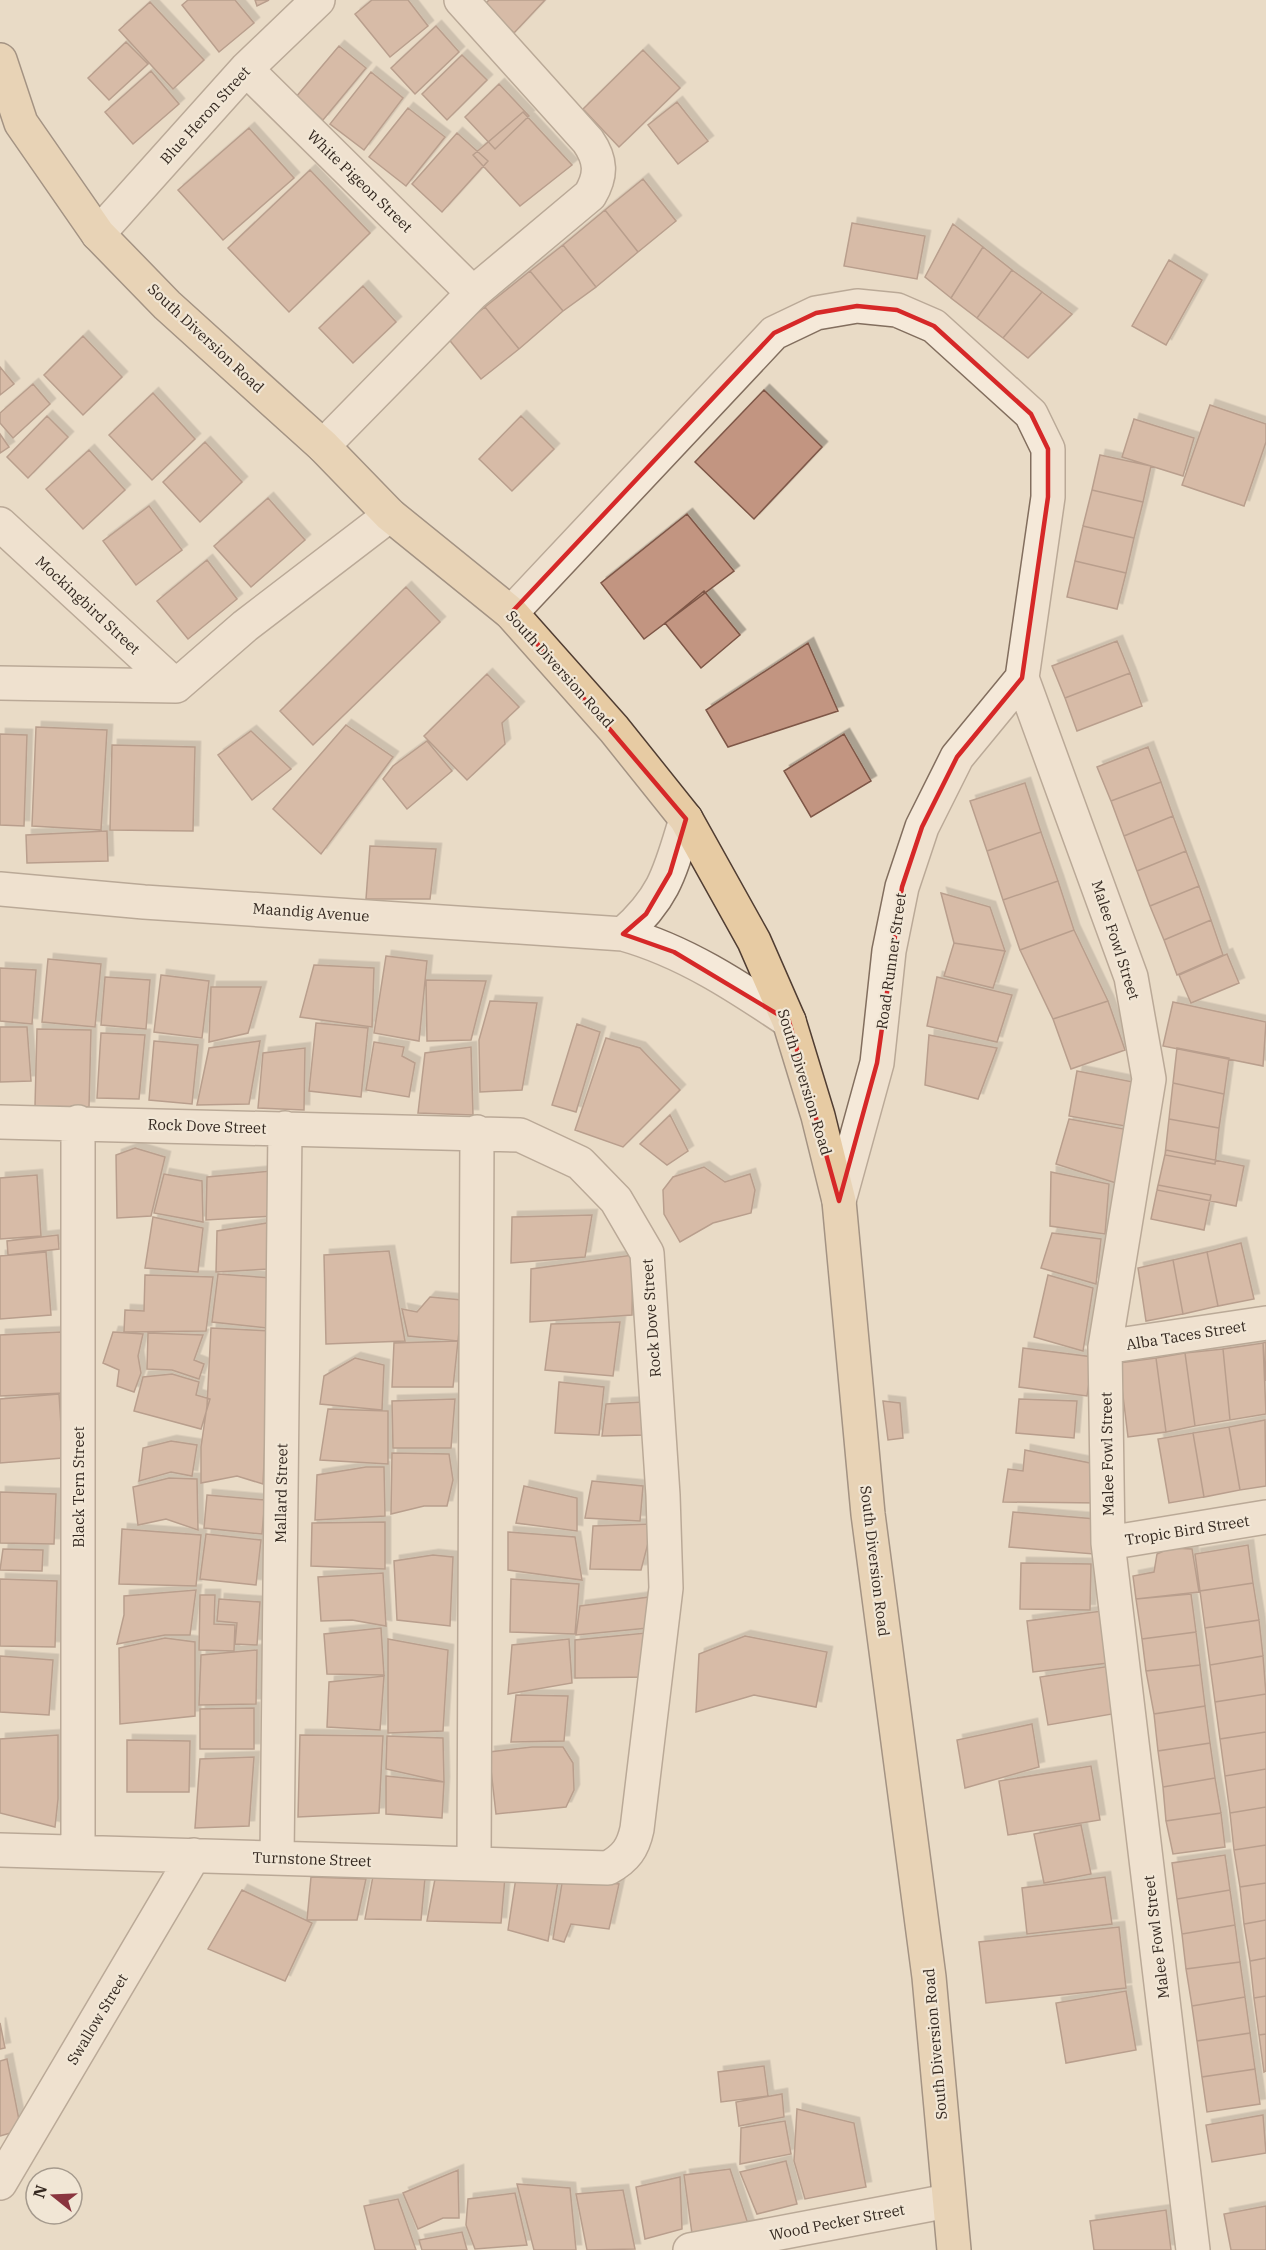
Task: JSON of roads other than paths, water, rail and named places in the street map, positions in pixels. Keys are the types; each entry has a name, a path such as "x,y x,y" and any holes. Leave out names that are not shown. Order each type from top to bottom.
{"main road":[{"name":"South Diversion Road","path":"0,60 21,123 98,234 167,305 323,446 390,515 512,613 614,729 686,819 754,941 789,1021 818,1116 839,1201 868,1514 929,1977 954,2250"}],"street":[{"name":"Blue Heron Street","path":"98,234 246,69 318,0"},
{"path":"323,446 474,293 590,195 596,184 600,169 597,154 588,141 461,0"},
{"name":"White Pigeon Street","path":"246,69 474,293"},
{"path":"512,613 774,333 816,313 857,306 897,310 934,326 1031,414 1048,449 1048,497 1022,678"},
{"path":"0,682 176,686 245,626 390,515"},
{"name":"Mockingbird Street","path":"0,524 176,686"},
{"name":"Road Runner Street","path":"839,1201 877,1063 889,951 897,908 922,826 957,757 1022,678"},
{"name":"Malee Fowl Street","path":"1022,678 1131,977 1149,1079 1106,1347 1108,1543 1193,2250"},
{"path":"622,934 646,914 658,897 670,873 686,819"},
{"name":"Maandig Avenue","path":"0,889 144,902 622,934 674,952 736,986 789,1021"},
{"name":"Rock Dove Street","path":"0,1122 78,1122 520,1135 580,1162 616,1200 647,1253 663,1495 666,1588 637,1829 633,1846 621,1861"},
{"name":"Black Tern Street","path":"78,1122 78,1852"},
{"name":"Mallard Street","path":"277,1858 285,1128"},
{"path":"474,1864 477,1132"},
{"name":"Alba Taces Street","path":"1106,1347 1266,1323"},
{"name":"Tropic Bird Street","path":"1108,1543 1266,1517"},
{"name":"Turnstone Street","path":"0,1850 589,1869 608,1868 621,1861"},
{"name":"Swallow Street","path":"0,2183 194,1855"},
{"name":"Wood Pecker Street","path":"704,2249 948,2201"}]}
